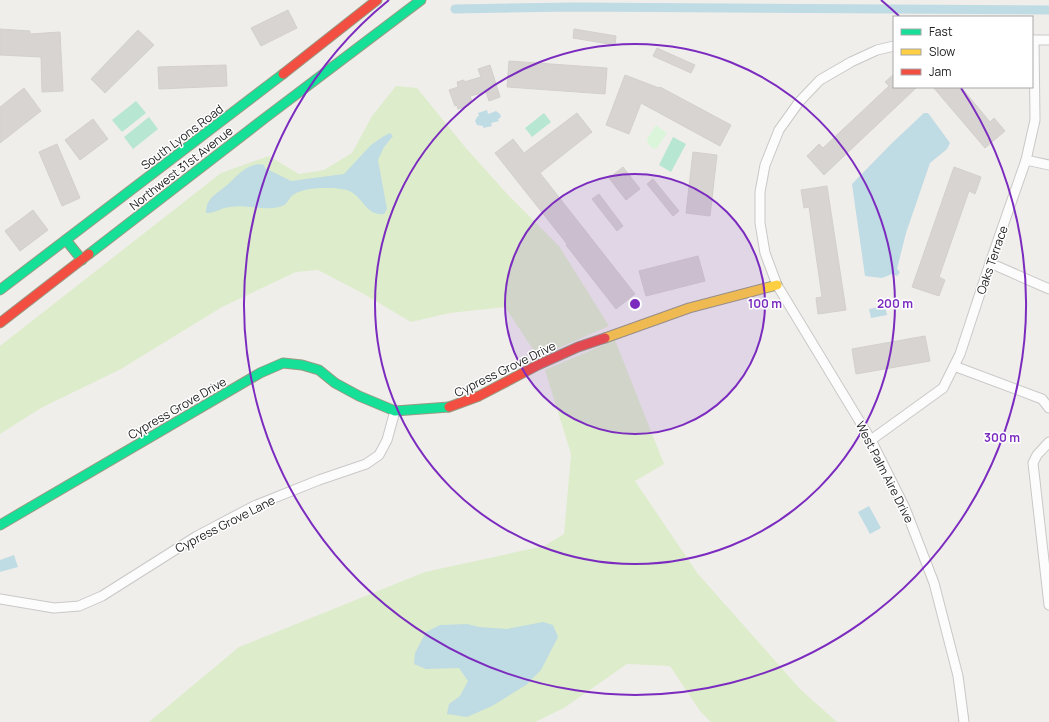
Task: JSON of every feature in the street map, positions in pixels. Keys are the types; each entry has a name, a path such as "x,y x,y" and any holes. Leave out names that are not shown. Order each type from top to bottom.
{"main road":[{"name":"South Lyons Road","path":"0,290 249,101 377,0"},
{"name":"Northwest 31st Avenue","path":"0,323 422,0"},
{"path":"66,240 82,260"},
{"name":"Cypress Grove Drive","path":"0,525 260,373 283,363 302,365 319,370 335,383 359,396 395,411 452,408 479,396 538,365 578,347 689,308 777,285"}],"street":[{"path":"1033,40 1049,40"},
{"name":"Oaks Terrace","path":"871,440 943,388 960,354 1026,160 1035,120 1033,40"},
{"name":"West Palm Aire Drive","path":"893,46 877,50 850,62 820,80 799,102 779,130 766,165 760,192 760,223 765,253 777,285 871,440 905,508 934,583 958,676 964,722"},
{"path":"1026,160 1049,165"},
{"path":"990,263 1049,289"},
{"path":"954,366 1042,400 1049,408"},
{"name":"Cypress Grove Lane","path":"0,599 54,608 79,606 102,596 197,536 254,506 319,480 366,464 378,455 387,440 395,411"},
{"path":"1049,442 1037,455 1033,463 1049,604"}],"green space":[{"path":"396,86 417,88 465,147 509,196 559,246 609,326 538,357 505,307 450,313 411,322 362,293 318,270 296,272 222,307 121,369 41,408 0,434 0,346 221,173 269,156 299,174 324,170 352,153 372,116"},
{"path":"136,101 146,113 122,132 112,120"},
{"path":"544,113 551,122 532,137 525,128"},
{"path":"149,117 158,129 133,149 124,137"},
{"path":"656,125 667,133 657,148 654,149 648,144 647,139"},
{"path":"673,137 686,144 671,172 659,165"},
{"path":"615,340 664,464 635,481 698,574 801,690 837,722 711,722 700,711 670,666 627,664 564,708 535,722 149,722 239,647 425,572 544,546 564,534 571,454 545,370"}],"water":[{"path":"487,110 488,114 496,111 501,117 498,119 499,121 491,123 492,126 483,128 483,126 477,125 475,121 479,116 478,113"},
{"path":"924,113 928,113 950,143 947,149 930,163 906,233 897,269 900,272 897,276 892,274 882,278 865,276 852,184"},
{"path":"390,133 393,136 384,147 378,160 387,209 384,214 374,213 350,191 328,188 300,191 293,195 286,204 279,207 267,208 236,206 206,213 206,208 209,201 243,171 253,165 264,165 265,168 291,181 344,174 371,145"},
{"path":"885,306 887,315 871,318 869,309"},
{"path":"869,506 881,528 870,534 858,512"},
{"path":"14,555 18,567 0,572 0,560"},
{"path":"543,622 553,625 558,637 541,670 526,685 492,706 467,717 447,714 449,704 460,696 468,681 459,668 426,669 414,664 415,653 426,632 440,625 467,624 479,627 507,629"}],"building":[{"path":"288,10 297,28 261,46 251,28"},
{"path":"0,29 30,31 30,34 60,32 63,91 42,92 41,57 0,55"},
{"path":"574,29 616,36 615,45 573,38"},
{"path":"138,30 154,45 105,93 91,79"},
{"path":"657,48 695,65 691,73 653,56"},
{"path":"509,61 607,68 605,94 507,87"},
{"path":"226,65 227,86 159,89 158,67"},
{"path":"490,65 500,97 489,101 486,92 470,96 472,101 468,102 469,105 458,109 457,105 455,106 449,90 458,87 457,82 464,80 464,82 481,77 478,69"},
{"path":"625,75 659,88 660,87 731,125 720,146 641,103 629,134 606,125"},
{"path":"893,75 893,88 916,88 824,175 807,156 819,144 823,148 889,86 885,82"},
{"path":"24,88 41,111 0,143 0,107"},
{"path":"934,88 962,88 990,122 994,118 1005,131 985,148"},
{"path":"577,113 592,132 540,173 635,294 616,309 495,153 513,139 524,153"},
{"path":"93,119 108,139 80,160 65,140"},
{"path":"57,144 80,198 62,206 39,152"},
{"path":"693,152 717,155 710,216 686,213"},
{"path":"623,167 640,189 626,200 609,178"},
{"path":"954,167 981,177 975,194 969,191 939,277 945,280 939,296 912,287"},
{"path":"653,179 679,211 673,216 647,184"},
{"path":"827,186 846,310 818,314 816,298 822,297 809,207 804,208 801,190"},
{"path":"599,194 623,226 617,231 592,199"},
{"path":"33,210 48,230 20,251 5,231"},
{"path":"698,256 705,281 646,296 639,271"},
{"path":"925,336 930,361 856,374 852,349"}],"waterway":[{"path":"455,9 574,7 1049,10"}],"traffic: fast":[{"path":"89,254 421,0"},
{"path":"0,290 283,74"},
{"path":"66,240 82,260"},
{"path":"0,525 260,373 283,363 302,365 319,370 335,383 359,396 395,411 449,407"}],"traffic: slow":[{"path":"605,338 689,308 777,285"}],"traffic: jam":[{"path":"283,74 377,0"},
{"path":"0,323 89,254"},
{"path":"449,407 479,396 538,365 578,347 605,338"}]}
